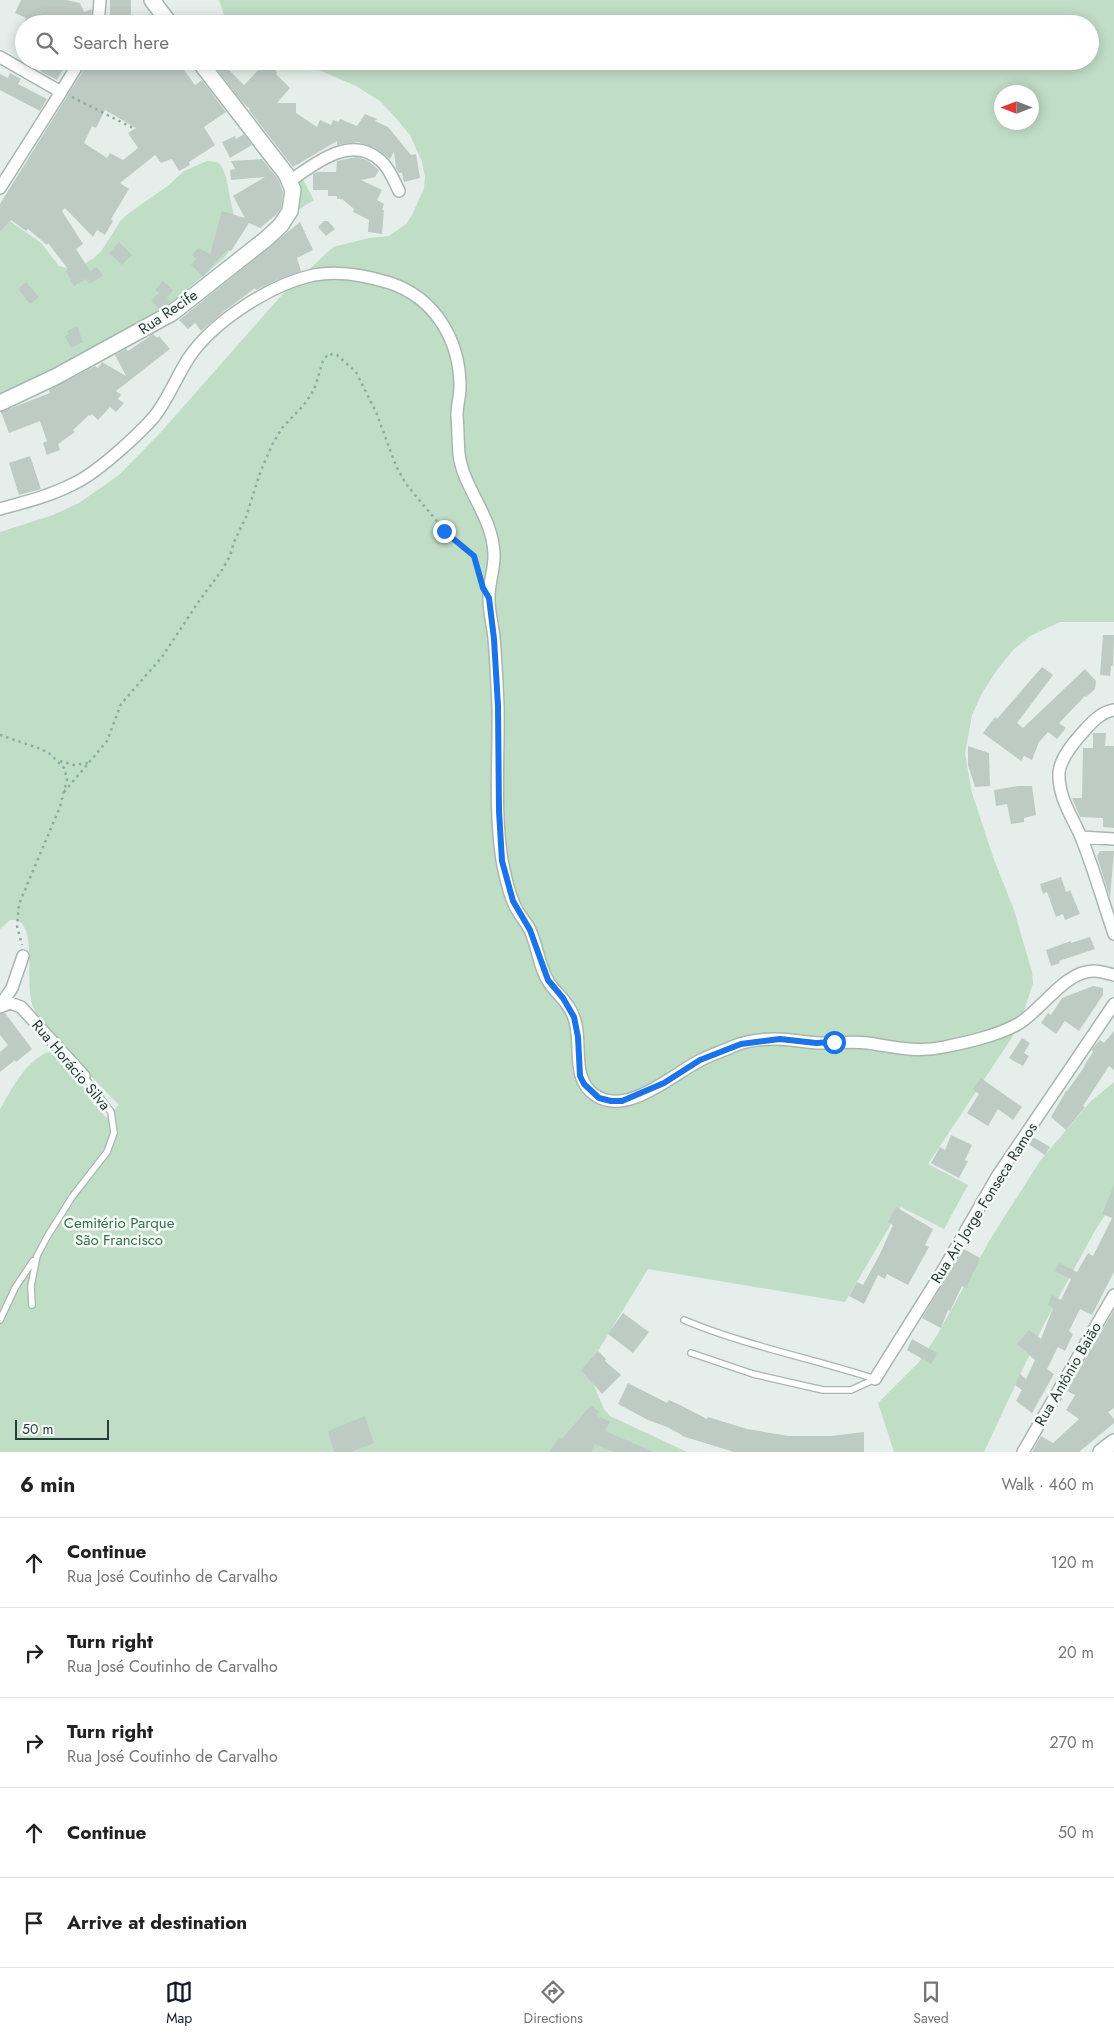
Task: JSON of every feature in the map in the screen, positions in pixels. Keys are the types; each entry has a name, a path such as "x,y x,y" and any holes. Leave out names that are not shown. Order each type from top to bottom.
{"street":[{"path":"99,15 100,0"},
{"path":"152,0 163,15"},
{"path":"0,57 15,66"},
{"path":"22,70 60,92"},
{"path":"0,188 74,70"},
{"path":"207,70 290,181 313,164 328,156 343,152 360,151 381,160 400,191"},
{"name":"Rua Recife","path":"0,403 57,376 172,313 281,225 287,217 292,204 290,181"},
{"path":"0,510 44,496 71,485 92,473 155,415 189,357 205,338 256,299 297,280 317,275 338,273 361,275 407,290 423,300 444,324 450,335 460,380 457,416 461,462 466,478 483,510 493,544 494,563 489,589 489,607 494,639 498,706 499,811 502,861 513,901 530,930 548,980 563,998 574,1017 578,1037 580,1076 588,1090 605,1100 626,1100 664,1083 700,1060 741,1044 752,1042 787,1039 816,1043 861,1042 909,1050 939,1049 1015,1026 1050,998 1055,991 1084,973 1096,971 1114,975"},
{"path":"1114,710 1095,719 1065,755 1059,771 1064,803 1081,837 1114,934"},
{"path":"1081,837 1114,839"},
{"path":"0,1006 12,988 22,962"},
{"path":"21,1007 17,990 22,962"},
{"name":"Rua Horácio Silva","path":"0,1006 10,1003 21,1007 84,1076"},
{"name":"Rua Ari Jorge Fonseca Ramos","path":"875,1379 942,1272 998,1175 1114,1004"},
{"name":"Rua Antônio Baião","path":"1023,1452 1114,1295"},
{"path":"1102,1452 1114,1442"}],"lane":[{"name":"Rua Horácio Silva","path":"32,1305 31,1286 37,1256 72,1197 107,1152 114,1133 111,1112 84,1076"},
{"path":"0,1320 15,1288 37,1256"},
{"path":"684,1320 748,1344 833,1365 875,1379"},
{"path":"691,1353 753,1374 823,1390 851,1390 875,1379"}],"path":[{"path":"60,92 133,128"},
{"path":"64,792 111,735 115,716 121,704 162,657 227,562 250,508 260,473 272,446 282,428 303,406 314,390 323,361 328,354 333,353 341,358 350,365 361,379 383,428 391,456 406,484 450,537 471,552 476,559 480,575"},
{"path":"0,735 41,749 56,759 74,766 89,762"},
{"path":"22,962 24,953 17,926 19,904 64,792 66,773 56,759"}],"green space":[{"name":"Cemitério Parque São Francisco","path":"219,0 1114,0 1114,622 1060,622 1030,636 1014,649 982,693 972,715 965,754 972,793 993,857 1014,910 1032,972 1033,983 1023,1014 1013,1036 928,1164 968,1185 944,1229 901,1207 845,1302 648,1269 587,1369 604,1409 610,1416 687,1452 0,1452 0,1109 26,1069 39,1057 48,1052 61,1058 106,1118 119,1105 58,1041 37,1014 30,995 28,941 22,923 10,920 0,929 0,532 53,515 79,503 119,475 161,432 280,297 333,247 369,238 389,236 406,224 424,188 425,176 422,162 410,135 380,101 356,86 318,70 1099,70 1099,15 224,15"},
{"path":"207,161 217,162 221,165 226,177 235,222 232,246 225,257 171,303 135,326 41,377 0,394 0,232 10,221 41,243 59,266 66,268 80,266 94,258 102,250 121,220 129,213 169,185 184,171"},
{"path":"300,174 314,200 287,217"},
{"path":"1114,1082 1114,1202 1097,1227 1043,1326 984,1452 894,1452 878,1403 919,1362 936,1337 991,1238 1040,1161 1090,1102"}],"building":[{"path":"21,0 66,0 80,3 84,12 92,9 92,15 19,15 15,13"},
{"path":"110,0 131,0 131,15 110,15"},
{"path":"40,70 63,70 57,80"},
{"path":"83,70 184,70 195,85 202,80 226,112 204,127 215,145 189,162 190,165 179,171 172,159 161,163 155,155 120,183 129,189 111,219 113,221 105,235 97,230 93,237 65,208 62,211 83,244 76,249 90,271 97,267 103,276 89,284 86,279 74,286 66,271 68,269 48,243 47,245 28,229 26,231 11,220 0,232 0,204","holes":["105,110 136,128 128,133 138,148 123,160 110,153 107,158 84,143 92,126 96,128"]},
{"path":"218,70 229,70 244,85 258,70 275,70 277,72 276,74 290,88 277,103 296,103 296,113 317,127 320,120 331,125 333,120 338,122 340,119 357,126 365,114 377,119 375,121 388,127 411,155 416,154 420,178 404,182 402,173 399,173 396,168 394,152 390,159 374,147 358,142 337,145 337,141 293,167 250,109 242,102"},
{"path":"10,73 21,79 18,84 47,99 40,111 0,90 0,74 8,78"},
{"path":"244,134 252,145 230,158 222,142 235,136 236,139"},
{"path":"357,157 367,160 379,170 375,177 361,180 382,190 377,200 384,204 382,210 384,210 382,234 368,232 369,220 353,212 354,209 342,199 337,199 337,196 328,196 328,190 313,190 313,174 317,172 336,172 337,161"},
{"path":"262,159 278,179 283,192 281,208 277,214 260,228 249,223 231,251 227,250 203,277 191,265 196,259 192,255 198,248 210,254 222,211 245,218 233,196 265,177 231,180 230,170 235,169 231,161"},
{"path":"324,221 328,221 335,229 326,236 318,227"},
{"path":"300,222 313,250 297,258 301,271 256,290 255,288 201,331 195,323 188,329 179,320"},
{"path":"119,242 132,255 122,265 109,253"},
{"path":"163,281 173,290 167,298 171,302 159,309 151,300 159,293 155,290"},
{"path":"26,282 39,297 30,304 18,289"},
{"path":"77,326 83,342 71,348 65,336 69,334 67,331"},
{"path":"153,334 157,338 159,336 170,349 116,391 121,395 118,399 124,403 116,412 110,407 98,420 92,414 89,415 73,430 75,432 58,444 60,450 47,455 43,443 47,441 40,421 9,433 1,412 50,393 49,390 95,366 98,368 102,362 126,376 115,355 126,349 128,351"},
{"path":"30,456 41,489 19,495 9,463"},
{"path":"1103,635 1114,635 1113,666 1111,666 1110,676 1100,675"},
{"path":"1042,667 1053,675 1017,723 1023,728 1085,669 1096,681 1095,689 1085,696 1059,723 1066,728 1057,739 1048,732 1039,742 1032,760 1024,756 1021,761 983,733 995,717 997,719"},
{"path":"1093,733 1106,733 1105,746 1114,746 1114,828 1103,827 1103,818 1080,817 1072,798 1082,798 1083,748 1093,748"},
{"path":"968,746 989,753 990,786 975,787 968,765"},
{"path":"1032,786 1036,815 1024,818 1024,822 1011,824 1007,804 996,806 994,790"},
{"path":"1100,851 1114,851 1110,898 1097,856"},
{"path":"1061,877 1066,892 1070,890 1080,914 1065,920 1063,914 1056,917 1047,892 1043,894 1040,884"},
{"path":"1090,937 1095,949 1059,961 1060,963 1051,966 1046,950 1071,941 1071,943"},
{"path":"1093,986 1103,988 1103,995 1079,1031 1065,1021 1056,1034 1041,1023 1048,1013 1051,1015 1062,998"},
{"path":"5,1013 32,1049 0,1072 0,1052 8,1045 0,1035 0,1014"},
{"path":"1114,1031 1114,1070 1109,1066 1083,1106 1085,1107 1066,1130 1051,1117 1066,1091 1085,1066 1093,1052 1092,1049 1100,1040 1104,1043"},
{"path":"1022,1038 1030,1043 1024,1053 1029,1056 1023,1066 1009,1058"},
{"path":"981,1078 1022,1107 1013,1120 998,1109 988,1126 967,1113 979,1094 973,1089"},
{"path":"951,1135 972,1145 965,1160 968,1161 959,1178 931,1163 940,1147 945,1150"},
{"path":"1033,1137 1050,1147 1045,1155 1028,1144"},
{"path":"1114,1185 1114,1272 1092,1315 1080,1309 1069,1331 1073,1334 1065,1351 1058,1347 1047,1369 1054,1374 1032,1413 1016,1401 1022,1390 1015,1385 1020,1374 1026,1379 1035,1360 1017,1344 1029,1330 1041,1339 1053,1308 1048,1305 1052,1295 1061,1300 1071,1279 1055,1271 1059,1263 1077,1272 1088,1253 1093,1256 1112,1218 1102,1214"},
{"path":"896,1207 933,1229 925,1245 929,1247 908,1285 887,1274 885,1279 878,1275 864,1304 849,1296 857,1282 863,1285 879,1256 893,1225 888,1222"},
{"path":"964,1249 980,1258 966,1288 962,1286 950,1311 948,1310 941,1328 922,1318"},
{"path":"1114,1310 1114,1408 1108,1412 1114,1419 1114,1423 1079,1452 1032,1452 1041,1436 1053,1443 1079,1419 1066,1410 1075,1395 1067,1391"},
{"path":"623,1313 649,1332 633,1353 608,1334"},
{"path":"912,1339 937,1353 931,1364 907,1350"},
{"path":"598,1351 606,1359 605,1361 621,1375 602,1394 581,1370"},
{"path":"628,1383 667,1403 669,1400 707,1419 708,1417 747,1429 789,1436 831,1436 864,1432 864,1452 734,1452 682,1436 618,1404"},
{"path":"591,1405 599,1412 596,1415 610,1422 605,1431 654,1452 612,1452 595,1444 591,1452 549,1452 559,1437 562,1439"},
{"path":"365,1416 374,1443 351,1452 334,1452 328,1431"}],"route":[{"path":"444,531 474,556 478,564 481,583 489,598 498,697 499,811 502,861 513,901 519,915 528,925 548,980 572,1011 578,1037 580,1076 588,1090 605,1100 622,1101 664,1083 700,1060 741,1044 780,1039 810,1043 834,1042"}]}
